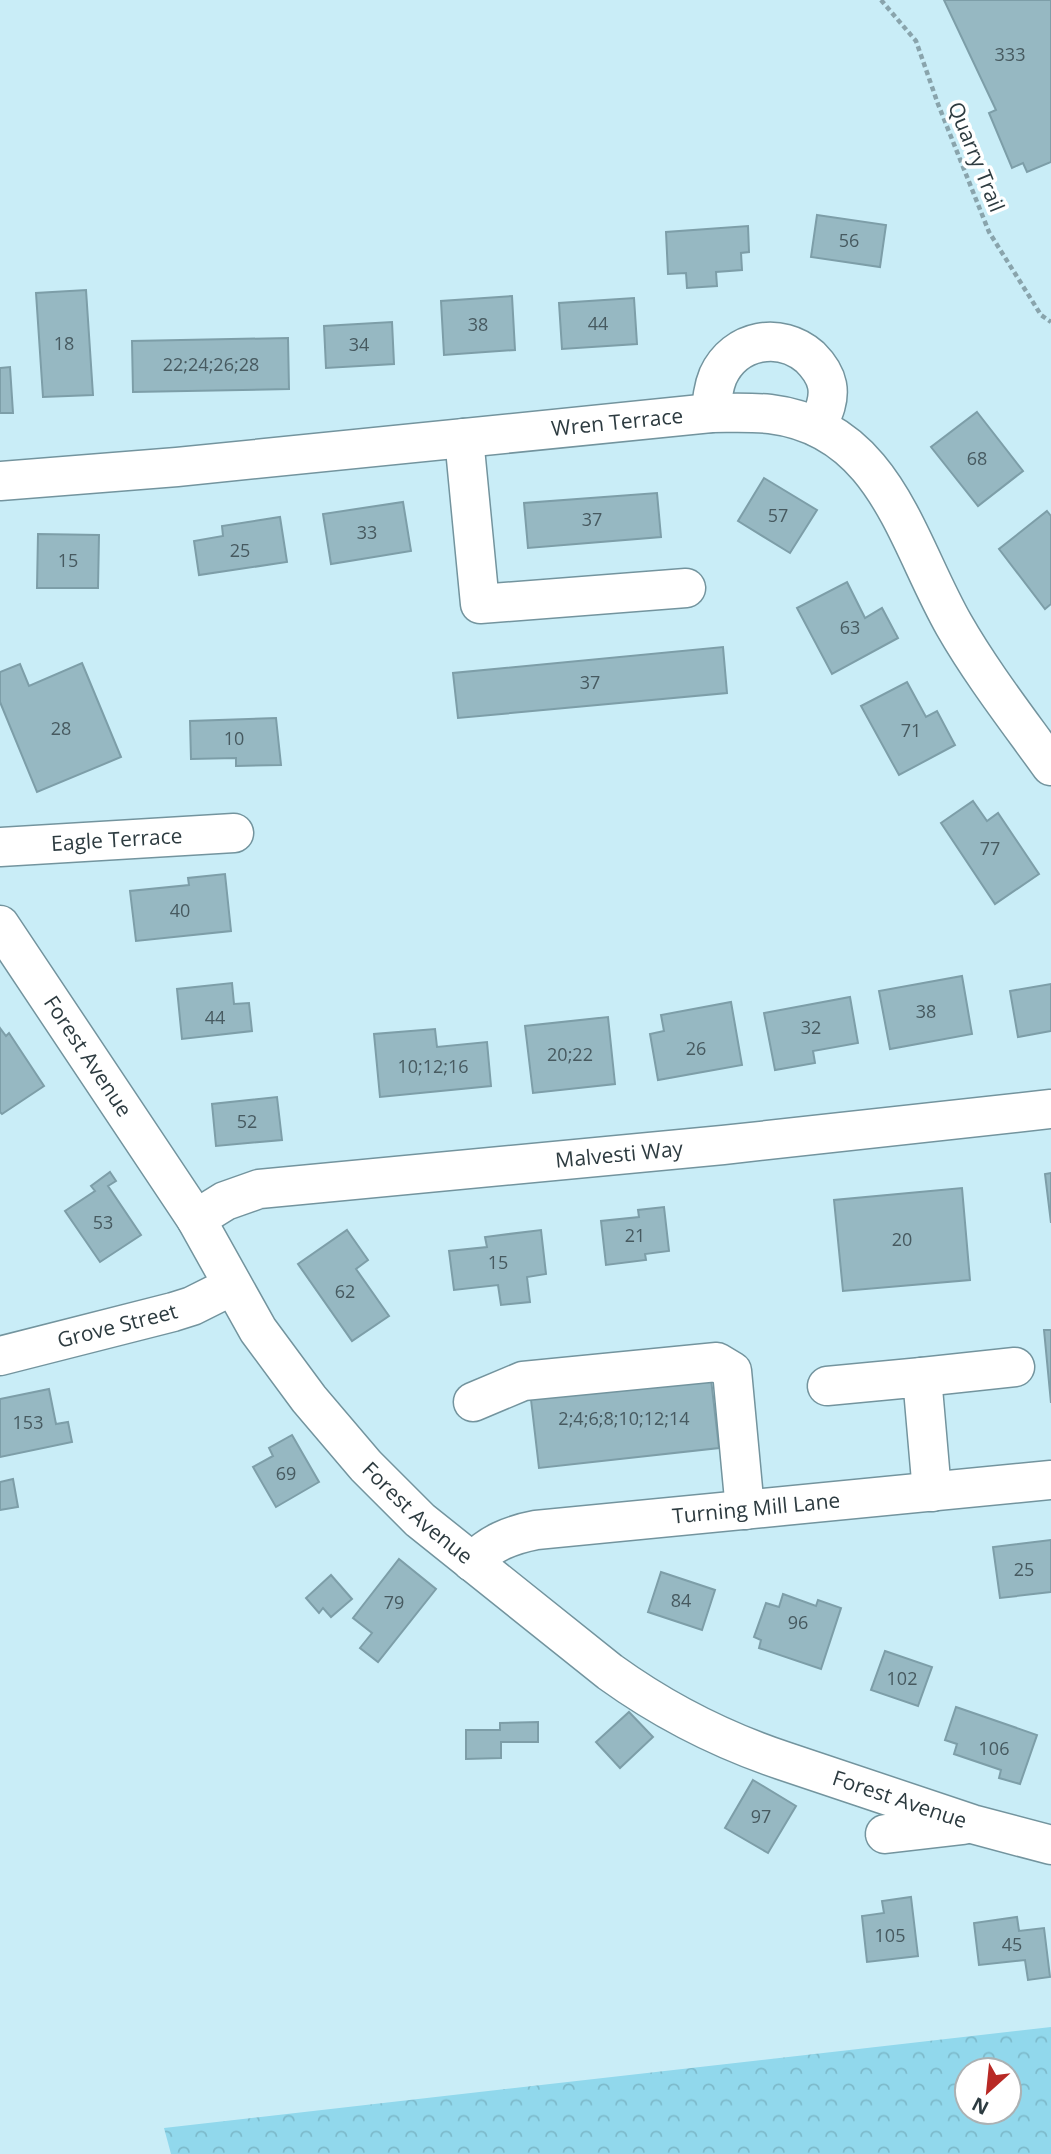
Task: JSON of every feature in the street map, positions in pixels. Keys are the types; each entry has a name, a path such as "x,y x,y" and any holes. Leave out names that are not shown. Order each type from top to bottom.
{"street":[{"path":"711,413 714,386 725,363 749,345 778,342 791,345 813,360 827,383 825,407 817,427"},
{"name":"Wren Terrace","path":"0,481 177,467 711,413 747,412 794,419 817,427 856,453 886,490 953,623 1051,766"},
{"path":"464,438 481,604 686,588"},
{"name":"Eagle Terrace","path":"0,847 234,833"},
{"name":"Forest Avenue","path":"0,925 196,1219 232,1286 272,1351 345,1441 420,1520 610,1672 639,1693 696,1725 753,1751 972,1824 1051,1845"},
{"name":"Malvesti Way","path":"196,1219 225,1201 259,1189 723,1145 1051,1110"},
{"name":"Grove Street","path":"0,1356 173,1312 192,1306 232,1286"},
{"path":"473,1402 523,1381 717,1362 732,1371 745,1510"},
{"path":"827,1386 1015,1367"},
{"path":"922,1377 932,1492"},
{"name":"Turning Mill Lane","path":"472,1562 493,1544 521,1533 1051,1480"},
{"path":"885,1835 972,1824"}],"path":[{"name":"Quarry Trail","path":"881,0 916,41 937,104 989,232 1041,315 1051,322"}],"green space":[{"path":"1051,2027 1051,2154 171,2154 164,2128"}],"building":[{"path":"944,0 1051,0 1051,162 1027,172 1023,163 1012,168 989,113 996,110"},
{"path":"817,215 886,225 880,267 811,257"},
{"path":"748,226 749,252 741,253 742,270 716,272 717,286 687,288 686,273 668,274 666,232"},
{"path":"86,290 93,395 43,397 36,293"},
{"path":"512,296 515,350 444,355 441,301"},
{"path":"634,298 637,344 562,349 559,303"},
{"path":"392,322 394,364 326,368 324,326"},
{"path":"288,338 289,389 133,392 132,341"},
{"path":"10,367 13,413 0,413 0,368"},
{"path":"977,412 1023,471 978,506 931,447"},
{"path":"764,478 817,510 790,553 738,521"},
{"path":"657,493 661,537 528,548 524,503"},
{"path":"403,502 411,551 331,564 323,514"},
{"path":"1047,511 1051,516 1051,604 1045,609 999,549"},
{"path":"280,517 287,562 199,575 194,541 223,536 222,526"},
{"path":"38,534 99,535 98,588 37,588"},
{"path":"847,582 865,618 882,608 898,638 832,674 797,608"},
{"path":"723,647 727,693 458,718 453,673"},
{"path":"82,663 121,757 37,792 0,702 0,672 20,664 29,686"},
{"path":"907,682 926,717 937,711 955,745 899,775 861,706"},
{"path":"276,718 281,765 236,766 236,758 191,759 190,721"},
{"path":"973,801 987,821 998,813 1039,874 995,904 941,823"},
{"path":"225,874 231,931 136,941 130,891 189,885 188,878"},
{"path":"962,976 972,1034 890,1049 879,991"},
{"path":"232,983 234,1004 249,1003 252,1031 182,1039 177,989"},
{"path":"1051,984 1051,1031 1018,1037 1010,991"},
{"path":"850,997 858,1043 813,1051 815,1063 775,1070 764,1013"},
{"path":"731,1002 742,1065 658,1080 650,1034 664,1031 661,1015"},
{"path":"608,1017 615,1084 533,1093 525,1026"},
{"path":"0,1028 6,1036 9,1033 44,1086 2,1114 0,1112"},
{"path":"435,1029 437,1047 487,1042 491,1086 380,1097 374,1034"},
{"path":"277,1097 282,1140 216,1146 212,1104"},
{"path":"110,1172 116,1181 108,1186 141,1235 100,1262 65,1211 95,1191 91,1186"},
{"path":"1051,1173 1051,1223 1045,1174"},
{"path":"962,1188 970,1280 843,1291 834,1200"},
{"path":"664,1207 669,1251 645,1254 646,1260 606,1265 601,1221 639,1217 638,1210"},
{"path":"347,1230 368,1260 356,1269 389,1316 352,1341 298,1264"},
{"path":"541,1230 546,1274 527,1277 530,1302 501,1305 498,1285 454,1290 449,1251 487,1247 485,1237"},
{"path":"1044,1330 1051,1330 1051,1403"},
{"path":"711,1379 719,1448 539,1468 530,1391"},
{"path":"49,1389 56,1424 68,1422 72,1442 0,1457 0,1399"},
{"path":"292,1435 319,1482 276,1507 253,1467 273,1456 269,1448"},
{"path":"13,1479 18,1507 0,1510 0,1482"},
{"path":"1051,1540 1051,1592 1000,1598 993,1547"},
{"path":"399,1559 436,1589 378,1662 360,1648 372,1633 353,1618"},
{"path":"661,1572 715,1590 702,1630 648,1612"},
{"path":"331,1575 352,1599 331,1617 323,1608 319,1613 306,1598"},
{"path":"783,1594 816,1606 818,1600 841,1608 821,1669 759,1648 761,1640 754,1637 766,1603 779,1607"},
{"path":"885,1651 932,1667 918,1706 871,1690"},
{"path":"956,1707 1037,1735 1020,1784 999,1778 1001,1770 954,1754 957,1744 945,1740"},
{"path":"629,1712 653,1737 620,1768 596,1742"},
{"path":"538,1722 538,1742 501,1742 501,1758 466,1759 466,1730 500,1730 500,1723"},
{"path":"753,1780 796,1806 768,1853 725,1828"},
{"path":"911,1897 918,1956 867,1962 862,1916 884,1913 882,1901"},
{"path":"1017,1917 1019,1931 1044,1928 1050,1977 1028,1980 1025,1960 979,1965 974,1923"}]}
